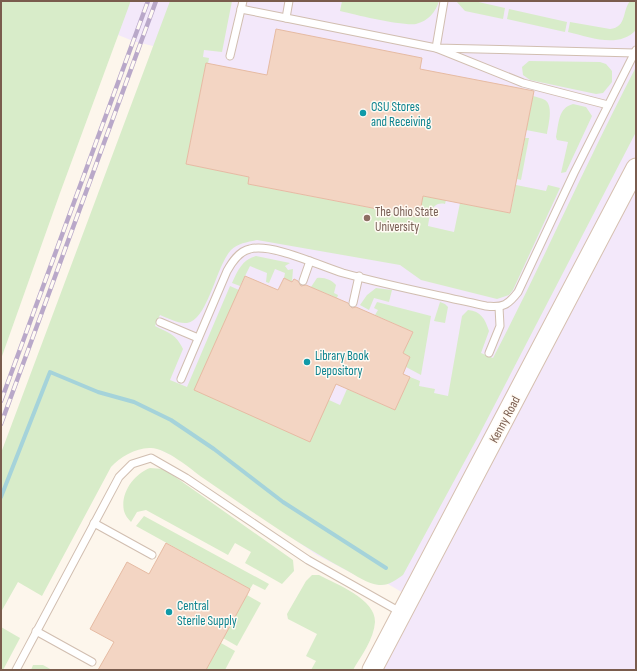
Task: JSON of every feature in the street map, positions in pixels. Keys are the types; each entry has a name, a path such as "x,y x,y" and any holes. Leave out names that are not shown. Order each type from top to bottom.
{"main road":[{"name":"Kenny Road","path":"372,670 636,168"}],"lane":[{"path":"230,56 243,1"},
{"path":"286,18 289,1"},
{"path":"436,48 444,1"},
{"path":"180,379 227,271 243,251 250,248 261,248 294,255 359,276 499,307 511,301 518,292 574,173 635,52 436,48 241,9"},
{"path":"436,48 523,83 608,105"},
{"path":"303,281 310,261"},
{"path":"353,303 359,276"},
{"path":"489,353 500,326 499,307"},
{"path":"160,322 198,338"},
{"path":"16,670 119,477 132,464 151,458 186,478 308,560 402,613"},
{"path":"94,523 152,555"},
{"path":"36,631 92,662"}],"shaded area":[{"name":"The Ohio State University","path":"35,1 636,1 636,670 372,670 410,597 388,584 378,585 317,555 175,457 46,394 153,46 133,41"}],"green space":[{"path":"1,1 130,1 130,3 1,359"},
{"path":"170,1 232,1 222,52 204,50 203,57 209,58 208,64 206,63 186,164 249,177 248,184 418,217 423,196 446,200 445,204 440,204 434,207 428,226 454,232 460,203 510,213 516,185 546,191 548,185 560,188 513,290 509,295 497,299 421,280 400,265 257,240 237,246 231,250 226,258 201,313 194,320 187,323 177,322 160,315 155,326 175,337 183,349 170,380 187,387 230,286 239,290 195,390 329,400 340,405 347,389 395,410 410,377 420,381 419,386 435,389 434,393 448,396 462,316 468,310 476,312 482,316 489,331 481,353 493,358 636,67 636,132 479,435 403,575 386,585 370,583 327,560 291,537 171,455 157,449 146,448 129,453 111,467 42,596 18,582 1,612 1,453"},
{"path":"342,1 439,1 436,9 428,18 420,23 409,24 379,20 340,11"},
{"path":"456,1 474,1 505,8 503,19 465,11"},
{"path":"630,1 636,1 636,30 629,36 621,39 604,40 568,32 570,22 610,29 615,28 622,22"},
{"path":"509,9 567,22 565,32 507,19"},
{"path":"529,61 600,62 606,64 612,71 612,82 603,93 596,94 530,80 523,75 522,67"},
{"path":"533,96 541,98 548,103 550,116 547,134 526,130"},
{"path":"573,104 586,107 592,116 566,172 561,173 568,142 557,140 556,137 560,117 564,109"},
{"path":"525,138 529,138 521,180 517,179"},
{"path":"256,256 290,263 285,266 288,270 293,269 292,282 284,278 285,273 275,269 269,283 266,282 267,273 250,266 240,286 232,283 244,263"},
{"path":"317,278 325,278 336,285 334,293 338,295 337,298 311,287"},
{"path":"376,288 392,290 389,302 374,298 369,310 360,305 367,295"},
{"path":"377,302 431,316 421,375 406,367 410,357 403,353 413,332 375,315 378,310 374,308"},
{"path":"440,302 448,307 445,323 434,321"},
{"path":"150,468 164,469 293,560 294,571 282,584 245,563 251,552 235,543 228,555 146,510 137,512 131,522 124,511 123,504 126,491 134,479"},
{"path":"144,516 269,584 265,590 253,584 250,589 136,526"},
{"path":"312,575 319,575 354,593 369,606 374,614 375,622 372,635 367,647 353,670 311,670 316,661 306,656 317,634 288,619 287,614 306,581"},
{"path":"247,595 261,603 237,646 223,638"},
{"path":"1,627 20,638 3,670 1,670"},
{"path":"221,643 235,651 225,670 206,670"},
{"path":"33,665 43,665 52,670 31,670"}],"building":[{"name":"OSU Stores and Receiving","path":"276,29 422,58 420,69 534,91 510,213 423,196 419,217 248,184 249,177 186,164 206,63 267,75"},
{"name":"Library Book Depository","path":"245,276 278,290 284,278 292,282 294,279 298,281 301,286 306,285 348,303 352,308 356,307 413,332 403,353 410,357 403,374 410,377 395,410 336,384 310,442 194,390"},
{"name":"Central Sterile Supply","path":"166,543 250,589 247,595 206,670 98,670 114,642 90,629 127,562 149,574"}],"waterway":[{"path":"1,497 50,372 98,392 134,402 171,420 214,449 283,502 386,568"}],"railway":[{"path":"1,401 148,1"},
{"path":"1,424 156,1"}],"place":[{"name":"OSU Stores and Receiving","path":"363,113"},
{"name":"The Ohio State University","path":"367,218"},
{"name":"Library Book Depository","path":"307,362"},
{"name":"Central Sterile Supply","path":"169,612"}]}
